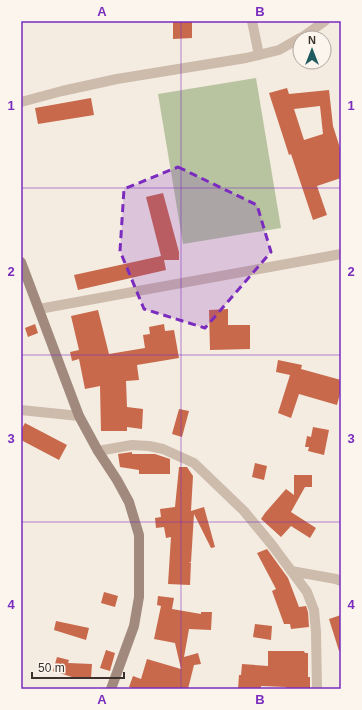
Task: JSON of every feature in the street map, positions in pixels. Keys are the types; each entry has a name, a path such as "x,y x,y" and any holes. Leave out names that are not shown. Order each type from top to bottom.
{"street":[{"path":"252,21 259,55"},
{"path":"312,30 325,21"},
{"path":"21,102 117,79 259,55 279,50 292,43"},
{"path":"39,309 341,254"},
{"path":"21,262 78,416 129,502 138,535 139,597 134,626 111,689"},
{"path":"21,410 78,416"},
{"path":"98,451 132,445 163,449 194,463 244,511 272,545 307,592 314,610 316,632 316,689"},
{"path":"291,571 341,581"}],"highlighted area":[{"path":"178,167 257,205 271,252 205,328 144,309 120,251 124,189"}],"green space":[{"path":"256,78 281,228 183,244 158,94"}],"building":[{"path":"173,21 192,21 192,38 173,39"},
{"path":"287,88 289,94 329,90 333,126 341,151 341,178 317,186 327,215 313,220 291,154 289,155 269,93","holes":["320,106 323,134 304,140 294,109"]},
{"path":"91,98 94,115 38,124 35,108"},
{"path":"163,193 179,252 179,260 164,260 166,270 78,290 74,275 161,256 146,197"},
{"path":"228,309 228,325 250,325 250,349 210,350 209,310"},
{"path":"98,310 109,354 145,348 143,335 150,334 149,327 164,324 165,331 174,330 179,358 137,365 139,380 126,381 127,407 143,409 142,429 127,427 127,431 101,431 100,386 85,389 79,359 72,361 70,352 79,350 71,316"},
{"path":"35,324 38,333 28,337 25,328"},
{"path":"278,360 302,365 301,369 341,380 341,390 337,405 299,394 291,418 278,413 290,375 276,372"},
{"path":"179,409 189,411 182,437 172,434"},
{"path":"25,423 67,445 59,460 21,440 21,430"},
{"path":"313,427 329,430 324,455 308,451 309,447 305,447 307,436 311,437"},
{"path":"132,452 132,454 155,454 170,459 170,474 139,474 139,470 120,467 118,454"},
{"path":"255,463 267,466 264,480 252,477"},
{"path":"179,467 187,467 193,476 191,511 204,507 215,547 211,548 194,514 191,562 189,563 191,563 190,585 168,584 171,537 166,538 164,527 156,528 155,518 161,517 160,509 175,507"},
{"path":"294,475 312,475 312,487 305,487 291,512 316,528 310,538 291,526 281,537 261,519 286,489 294,495"},
{"path":"267,549 288,578 299,607 306,606 309,627 291,629 290,624 284,624 272,591 276,589 257,553"},
{"path":"104,592 118,596 115,607 101,603"},
{"path":"158,596 174,598 172,609 201,614 201,612 212,612 211,630 189,629 184,657 198,653 201,664 194,665 188,689 136,689 129,687 133,676 141,679 147,659 181,669 175,643 154,639 161,606 157,605"},
{"path":"341,615 341,650 339,651 329,619"},
{"path":"56,621 89,628 86,640 54,630"},
{"path":"255,624 272,626 271,640 253,637"},
{"path":"106,650 115,653 110,671 100,668"},
{"path":"268,651 304,651 305,653 308,653 308,677 310,677 310,689 286,689 286,687 261,686 261,689 238,689 239,675 241,675 242,664 268,666"},
{"path":"57,657 69,660 68,663 92,664 91,678 72,677 53,671"}]}
